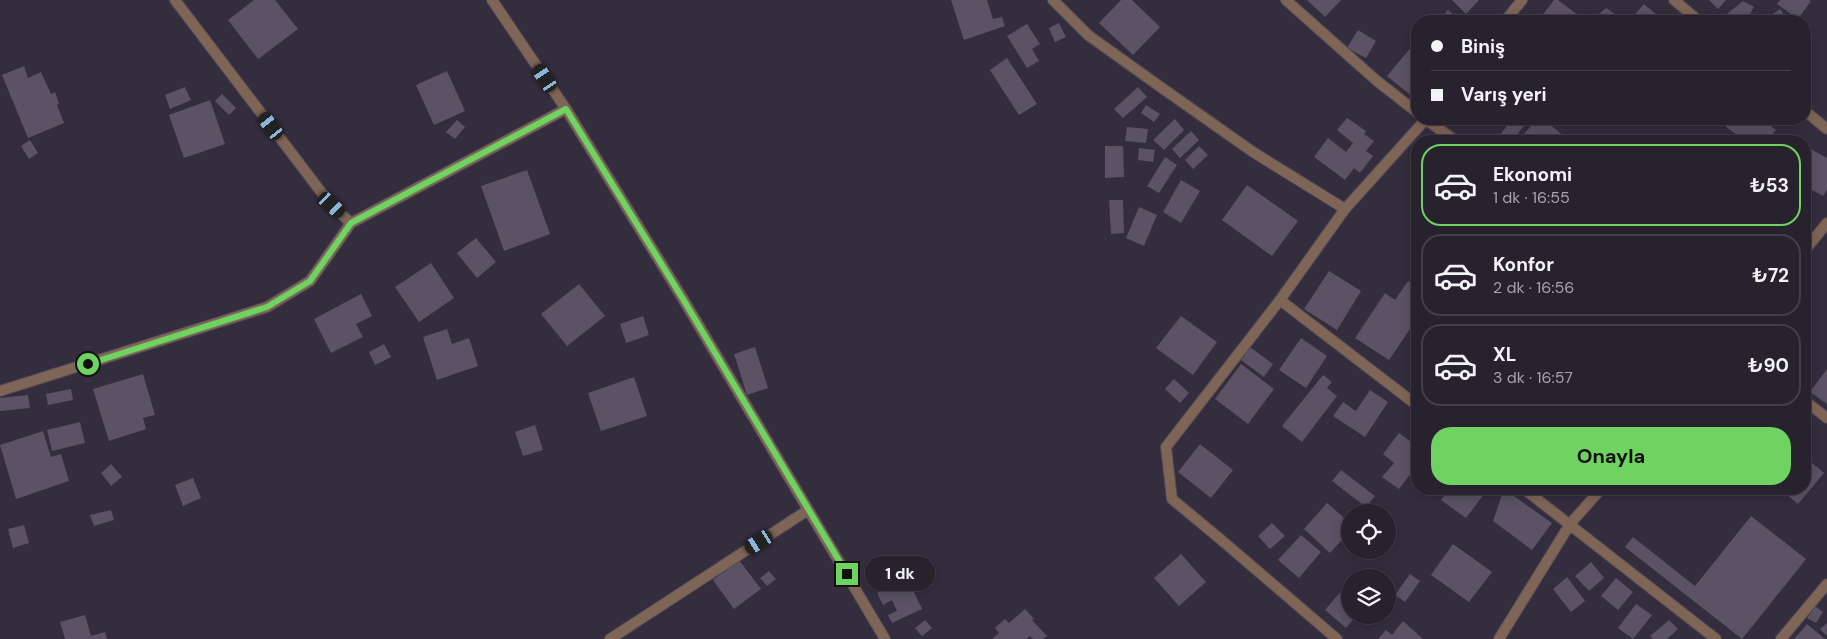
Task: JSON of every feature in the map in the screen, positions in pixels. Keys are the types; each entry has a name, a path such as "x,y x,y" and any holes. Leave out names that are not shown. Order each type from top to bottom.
{"street":[{"path":"175,0 332,205 351,223"},
{"path":"492,0 566,109 683,299 885,639"},
{"path":"1053,0 1088,35 1162,88 1253,152 1345,209"},
{"path":"1286,0 1377,81 1411,108"},
{"path":"1510,15 1522,0"},
{"path":"1674,0 1692,15"},
{"path":"0,391 267,307 310,281 351,223 566,109"},
{"path":"1811,116 1827,129"},
{"path":"1412,135 1421,125"},
{"path":"1434,125 1448,135"},
{"path":"1337,639 1172,499 1166,447 1280,300 1345,209 1411,136"},
{"path":"1811,243 1827,223"},
{"path":"1280,300 1411,401"},
{"path":"1811,406 1827,418"},
{"path":"1532,495 1716,639"},
{"path":"1498,639 1570,524 1596,495"},
{"path":"610,639 808,510"},
{"path":"1781,639 1827,584"}],"building":[{"path":"254,0 275,0 298,29 258,59 228,20"},
{"path":"951,0 987,0 993,19 1002,17 1005,26 964,40"},
{"path":"1121,0 1132,0 1160,27 1133,55 1099,23"},
{"path":"1307,0 1341,0 1325,17"},
{"path":"1452,0 1479,0 1466,14"},
{"path":"1554,0 1558,0 1578,15 1543,15"},
{"path":"1709,0 1726,0 1718,9"},
{"path":"1780,0 1811,1 1801,15 1792,15 1777,4"},
{"path":"1743,1 1754,7 1749,15 1726,15"},
{"path":"1644,4 1657,15 1634,15"},
{"path":"1606,8 1616,15 1598,15"},
{"path":"1780,9 1784,15 1772,15"},
{"path":"1448,10 1454,15 1444,15"},
{"path":"1059,23 1066,37 1055,42 1049,28"},
{"path":"1027,24 1040,44 1032,49 1039,61 1027,68 1007,36"},
{"path":"1358,30 1376,41 1366,58 1347,48"},
{"path":"1411,47 1411,95 1387,76"},
{"path":"1007,58 1037,104 1019,115 990,70"},
{"path":"24,66 28,78 41,72 51,94 55,92 59,104 57,105 64,123 28,138 2,75"},
{"path":"447,71 465,111 434,125 416,85"},
{"path":"185,87 191,100 170,109 165,95"},
{"path":"1138,87 1147,97 1123,118 1114,109"},
{"path":"222,94 236,108 229,115 215,101"},
{"path":"210,100 225,144 184,158 169,115"},
{"path":"1146,105 1160,114 1154,122 1141,113"},
{"path":"1347,118 1366,131 1364,134 1374,141 1366,151 1373,156 1360,173 1354,168 1345,180 1314,157 1328,138 1346,152 1353,143 1337,130"},
{"path":"1175,119 1184,130 1164,150 1153,140"},
{"path":"457,120 465,127 455,139 446,132"},
{"path":"1508,125 1524,125 1517,135 1500,135"},
{"path":"1532,125 1550,125 1563,135 1523,135"},
{"path":"1728,125 1770,125 1776,130 1772,135 1737,135 1726,127"},
{"path":"1127,127 1148,129 1146,143 1125,141"},
{"path":"1191,131 1199,140 1180,158 1172,149"},
{"path":"30,140 38,153 29,159 21,146"},
{"path":"1105,146 1123,146 1124,177 1105,178"},
{"path":"1199,146 1208,155 1193,169 1185,160"},
{"path":"1139,148 1155,150 1153,162 1138,160"},
{"path":"1811,149 1827,158 1827,190 1823,196 1811,189"},
{"path":"1165,157 1177,165 1159,193 1147,186"},
{"path":"527,170 550,234 504,251 481,186"},
{"path":"1181,180 1200,191 1181,223 1163,212"},
{"path":"1247,185 1298,221 1272,256 1222,220"},
{"path":"1109,200 1123,200 1124,233 1111,234"},
{"path":"1139,207 1157,215 1144,246 1126,238"},
{"path":"476,238 496,262 477,278 457,253"},
{"path":"431,263 454,298 419,322 395,287"},
{"path":"1329,271 1361,291 1337,330 1304,309"},
{"path":"1408,281 1411,283 1411,327 1389,360 1355,338 1385,293 1395,300"},
{"path":"579,284 605,316 567,346 541,314"},
{"path":"361,294 372,316 356,324 363,337 331,353 314,319"},
{"path":"643,316 649,335 626,343 620,324"},
{"path":"1181,316 1217,342 1193,375 1156,348"},
{"path":"447,329 452,344 469,338 478,366 437,380 423,337"},
{"path":"1301,338 1327,356 1306,388 1279,370"},
{"path":"384,344 391,357 375,365 369,352"},
{"path":"755,347 768,388 747,395 734,354"},
{"path":"1250,347 1273,364 1264,377 1241,360"},
{"path":"1241,364 1274,389 1248,424 1215,399"},
{"path":"1827,369 1827,404 1811,393"},
{"path":"143,374 155,415 143,418 146,429 109,441 93,389"},
{"path":"1323,375 1332,382 1327,388 1337,396 1302,442 1282,426"},
{"path":"634,377 647,416 601,431 588,393"},
{"path":"1174,379 1189,393 1180,403 1165,389"},
{"path":"71,389 73,400 48,405 46,394"},
{"path":"1370,390 1388,402 1365,437 1333,416 1343,402 1356,411"},
{"path":"28,395 30,408 0,411 0,398"},
{"path":"80,422 85,443 52,451 47,430"},
{"path":"535,425 543,450 523,456 515,432"},
{"path":"43,431 51,457 61,454 69,481 16,499 0,445"},
{"path":"1399,433 1411,442 1411,473 1399,489 1382,477 1394,463 1383,454"},
{"path":"1200,444 1233,470 1211,498 1178,472"},
{"path":"1811,462 1824,473 1811,488"},
{"path":"111,464 122,477 111,486 101,473"},
{"path":"1341,470 1375,496 1368,504 1362,504 1332,481"},
{"path":"193,478 201,498 183,506 175,485"},
{"path":"1445,495 1483,495 1466,518 1441,500"},
{"path":"1502,495 1512,495 1552,523 1532,550 1493,521"},
{"path":"1787,495 1806,495 1798,504"},
{"path":"1327,503 1341,515 1341,541 1330,553 1304,529"},
{"path":"111,510 114,520 94,526 90,515"},
{"path":"1751,516 1806,559 1742,639 1625,547 1633,537 1695,586"},
{"path":"1272,523 1285,536 1270,549 1258,536"},
{"path":"24,525 29,543 13,548 8,529"},
{"path":"1301,535 1321,552 1299,578 1278,560"},
{"path":"1453,544 1492,572 1469,602 1431,575"},
{"path":"1181,554 1206,582 1179,606 1154,578"},
{"path":"739,560 761,589 734,609 713,580"},
{"path":"1591,562 1604,578 1589,591 1575,576"},
{"path":"769,571 776,579 767,586 760,578"},
{"path":"1410,574 1420,581 1405,602 1396,596"},
{"path":"1567,577 1585,601 1571,612 1553,589"},
{"path":"907,578 922,609 892,623 888,615 897,611 892,600 883,605 877,593"},
{"path":"1616,578 1633,592 1618,610 1601,596"},
{"path":"1341,591 1341,624 1325,610"},
{"path":"1636,604 1652,615 1633,639 1618,628"},
{"path":"1815,606 1823,612 1816,623 1807,618"},
{"path":"1025,609 1034,619 1032,620 1047,636 1043,639 1033,639 1030,636 1026,639 992,639 999,633 995,628 1005,619 1009,623"},
{"path":"85,615 91,636 105,632 107,639 65,639 60,622"},
{"path":"925,620 932,628 922,636 915,628"},
{"path":"1669,620 1678,629 1667,639 1653,639 1650,636"},
{"path":"1403,621 1423,639 1378,639 1386,630 1392,635"},
{"path":"1827,623 1827,636 1820,629"},
{"path":"1341,624 1349,624 1346,628"},
{"path":"1807,624 1825,639 1794,639"}],"route":[{"path":"88,364 267,307 310,281 351,223 566,109 683,299 847,574"}]}
